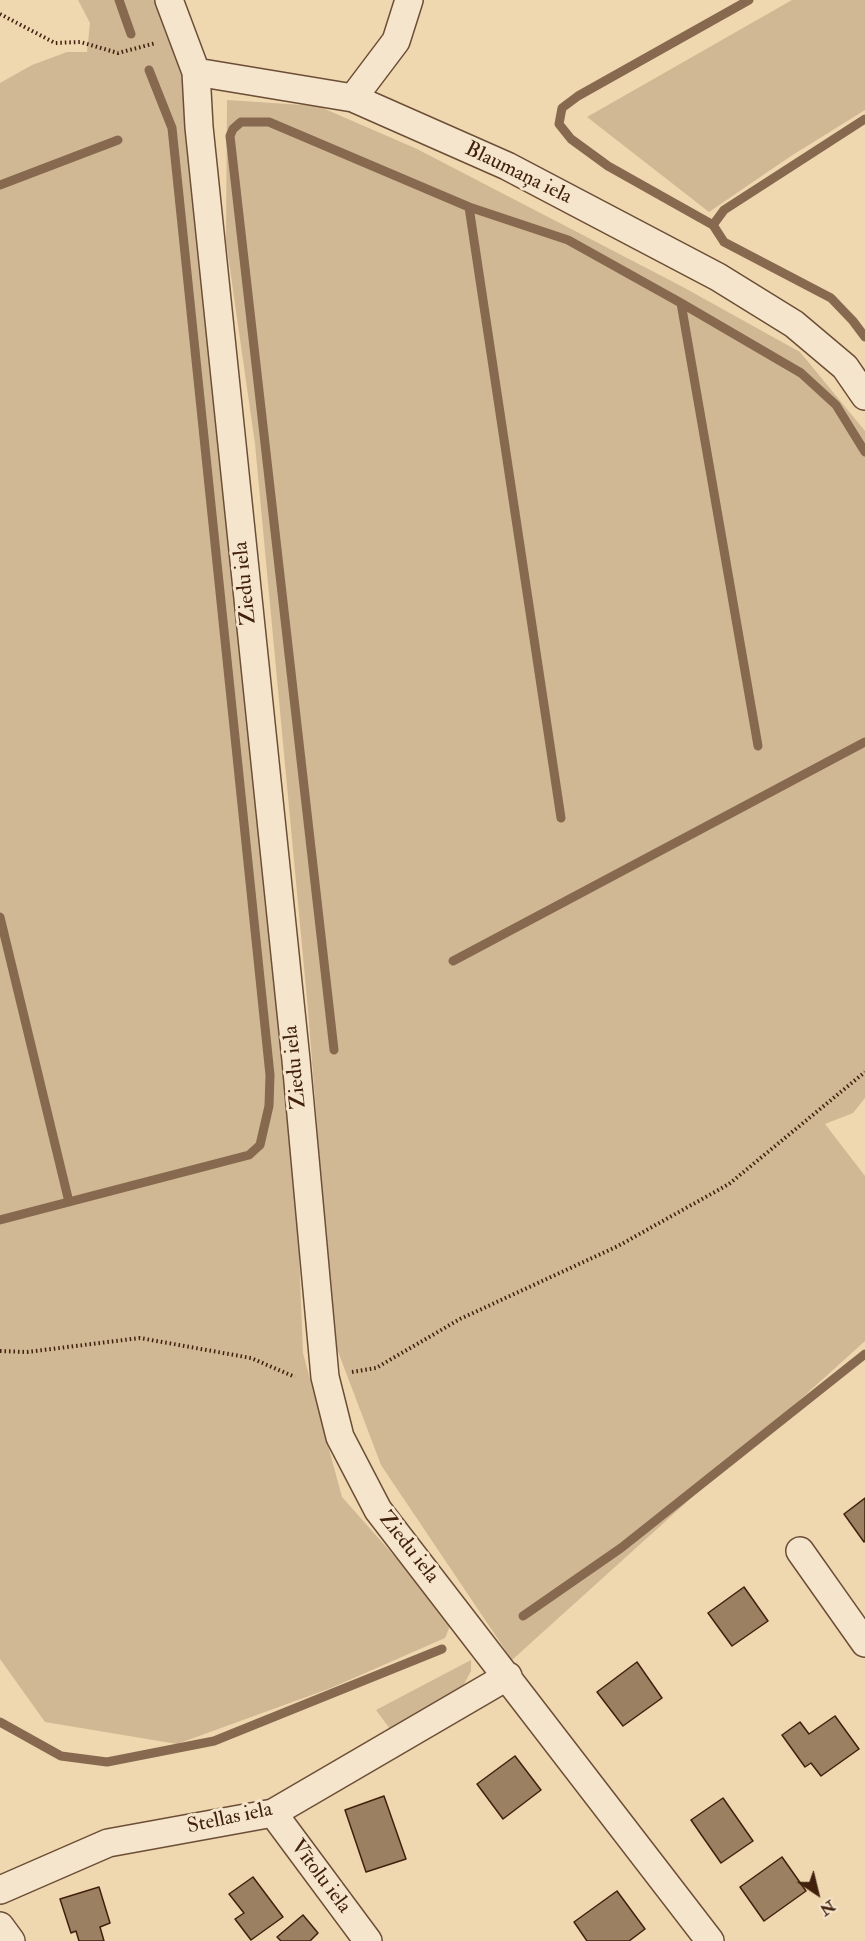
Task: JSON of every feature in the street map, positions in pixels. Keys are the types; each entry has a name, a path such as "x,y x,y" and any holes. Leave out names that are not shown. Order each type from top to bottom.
{"street":[{"path":"169,0 196,72"},
{"path":"353,98 396,41 409,0"},
{"name":"Blaumaņa iela","path":"196,72 353,98 507,166 718,277 794,324 845,367 865,396"},
{"name":"Ziedu iela","path":"196,72 199,127 296,1060 327,1387 340,1437 378,1510 710,1941"},
{"path":"800,1551 865,1643"},
{"name":"Stellas iela","path":"0,1890 108,1843 273,1813 508,1676"},
{"name":"Vītolu iela","path":"273,1813 368,1941"},
{"path":"0,1926 12,1941"}],"path":[{"path":"0,14 56,43 80,42 118,53 182,36"},
{"path":"0,1351 27,1352 140,1338 251,1358 327,1387 376,1368 460,1319 618,1246 729,1184 865,1072"}],"shaded area":[{"path":"78,0 154,0 173,45 184,85 297,1201 303,1353 342,1497 452,1621 445,1638 331,1688 177,1744 45,1722 0,1659 0,83 32,65 67,52 87,52 90,23"},
{"path":"792,0 865,0 865,110 791,156 709,212 587,117"},
{"path":"227,100 318,106 417,149 681,286 800,352 865,431 865,1098 853,1113 825,1124 865,1176 865,1341 512,1660 381,1465 334,1341 308,1010 255,444 226,241"},
{"path":"471,1660 471,1671 462,1688 390,1729 376,1710"}],"building":[{"path":"865,1498 865,1541 864,1542 844,1514"},
{"path":"744,1587 768,1621 732,1646 708,1613"},
{"path":"637,1662 662,1698 623,1726 597,1692"},
{"path":"835,1716 859,1749 821,1776 811,1763 805,1767 782,1735 800,1722 809,1734"},
{"path":"515,1756 541,1790 503,1819 477,1784"},
{"path":"384,1796 406,1859 366,1872 345,1810"},
{"path":"723,1798 753,1841 721,1863 691,1820"},
{"path":"782,1857 806,1891 764,1921 740,1887"},
{"path":"253,1877 283,1917 251,1940 235,1919 244,1913 229,1894"},
{"path":"99,1887 110,1923 100,1927 104,1941 79,1941 76,1931 71,1933 60,1899"},
{"path":"617,1891 645,1929 629,1941 587,1941 574,1922"},
{"path":"303,1915 318,1933 310,1941 281,1941 277,1937"}],"waterway":[{"path":"119,0 131,34"},
{"path":"749,0 578,96 562,108 559,124 571,139 608,166 713,225 724,242 831,298 865,337"},
{"path":"0,1220 249,1155 260,1145 269,1106 270,1075 172,128 149,70"},
{"path":"713,225 724,210 865,119"},
{"path":"334,1050 230,136 233,129 241,122 269,122 469,207 568,240 801,373 836,405 865,452"},
{"path":"0,185 118,140"},
{"path":"469,207 561,818"},
{"path":"681,303 758,746"},
{"path":"453,961 865,742"},
{"path":"0,917 69,1202"},
{"path":"523,1616 621,1548 865,1354"},
{"path":"0,1722 61,1756 107,1762 214,1741 442,1649"}]}
